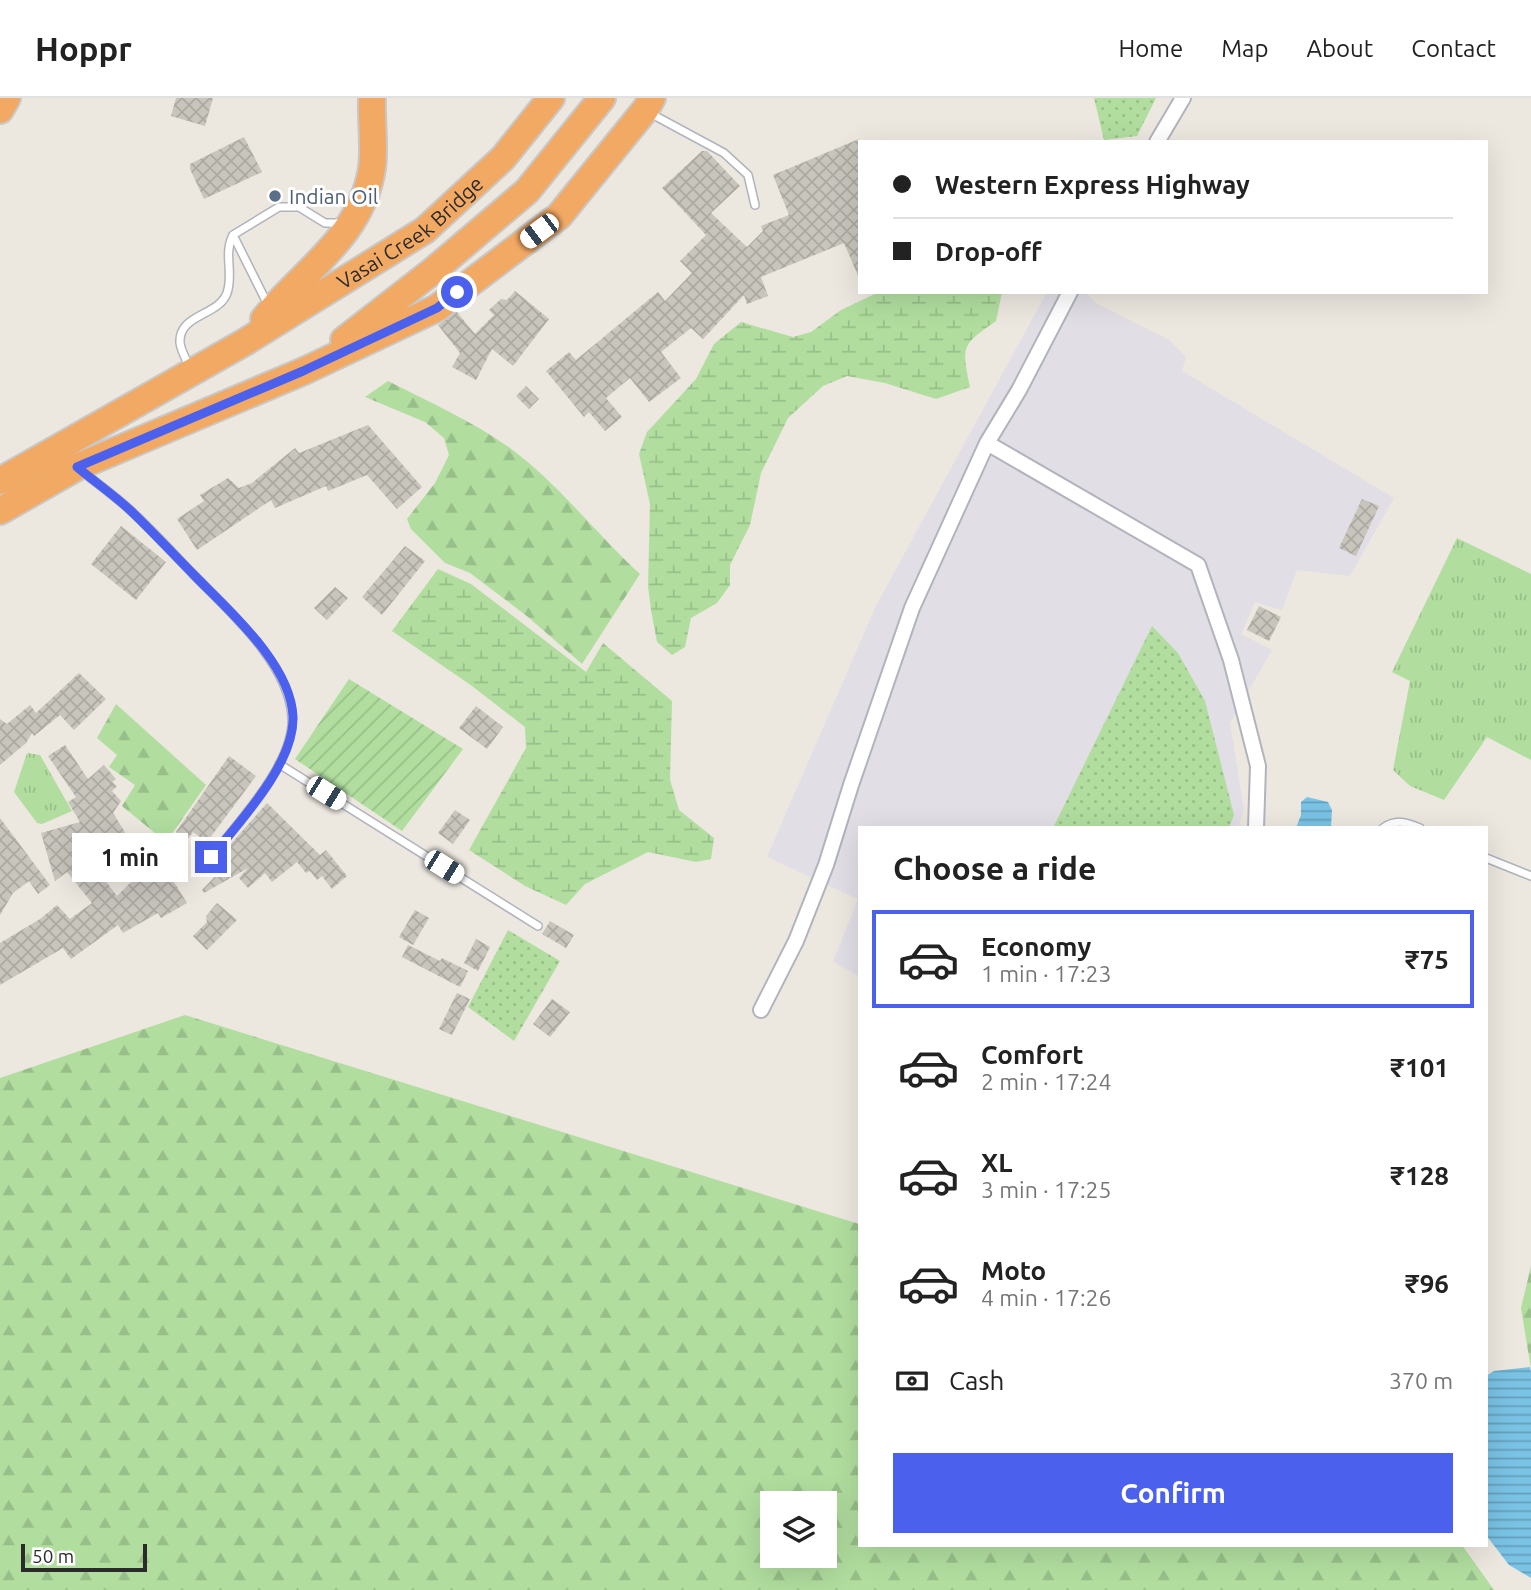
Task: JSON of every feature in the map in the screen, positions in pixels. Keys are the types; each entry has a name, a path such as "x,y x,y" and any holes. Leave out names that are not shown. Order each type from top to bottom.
{"highway":[{"path":"0,110 8,98"},
{"path":"246,342 271,311 334,248 360,207 372,168 372,98"},
{"name":"Vasai Creek Bridge","path":"0,481 246,342 425,230 503,158 551,98"},
{"path":"303,371 434,270 527,191 601,98"},
{"path":"0,511 77,467 303,371 437,308 559,216 648,104"}],"street":[{"path":"1158,140 1183,98"},
{"path":"761,1010 796,942 826,865 850,785 912,608 987,443 1019,390 1069,294"},
{"path":"987,443 1198,565 1231,660 1258,766 1256,826"}],"lane":[{"path":"648,104 724,153 748,175 755,205"},
{"path":"192,372 180,343 182,331 193,319 218,306 226,297 230,282 227,246 233,235 279,207 299,207 325,223 350,224"},
{"path":"233,235 271,311"},
{"path":"77,467 129,509 229,611 267,654 285,684 293,717 287,745 279,764 267,788 211,857"},
{"path":"279,764 538,926"},
{"path":"1386,826 1400,821 1414,826"},
{"path":"1488,859 1531,876"}],"shaded area":[{"path":"1046,294 1087,294 1096,303 1169,340 1186,357 1182,371 1394,498 1350,576 1297,570 1282,610 1255,602 1241,634 1272,650 1230,723 1244,810 1239,826 858,826 858,899 767,857 876,606"},
{"path":"858,899 858,975 833,962"}],"green space":[{"path":"1094,98 1156,98 1137,136 1104,140"},
{"path":"875,294 1002,294 996,321 970,341 967,347 965,362 970,387 936,399 885,383 847,376 823,386 788,418 761,473 750,525 730,565 730,585 717,603 691,618 685,647 672,655 657,642 648,586 650,504 639,454 647,432 696,379 714,344 741,322 793,337 811,332 841,310"},
{"path":"388,381 466,420 510,448 545,477 640,574 582,664 528,617 470,573 445,563 411,529 407,519 435,483 449,455 444,438 425,422 365,397"},
{"path":"1457,538 1531,574 1531,760 1487,737 1444,800 1410,786 1393,770 1410,681 1392,672"},
{"path":"438,569 471,584 586,672 603,643 672,701 670,780 679,810 714,838 711,859 696,862 648,852 585,884 566,905 525,886 469,850 526,748 525,727 472,686 392,631"},
{"path":"1152,626 1178,653 1205,701 1234,815 1230,826 1054,826"},
{"path":"349,679 463,749 402,831 295,759"},
{"path":"116,704 206,785 166,842 122,806 135,785 109,767 117,755 97,738"},
{"path":"27,753 40,755 72,811 42,824 37,823 14,792"},
{"path":"508,930 560,961 514,1041 468,1007"},
{"path":"185,1015 858,1224 858,1547 1463,1547 1494,1590 0,1590 0,1078"},
{"path":"1531,1266 1531,1369 1521,1308"}],"water":[{"path":"1307,797 1328,802 1332,810 1331,826 1297,826 1301,815 1301,802"},
{"path":"1530,1367 1531,1372 1531,1578 1509,1565 1488,1538 1488,1375 1494,1371"}],"building":[{"path":"176,98 213,98 205,126 171,116"},
{"path":"244,137 262,172 204,199 190,164"},
{"path":"859,139 858,276 844,243 761,277 768,296 747,304 744,295 703,339 691,328 661,352 681,378 649,402 630,378 606,398 622,417 605,431 589,412 584,417 546,371 569,352 576,360 658,292 665,301 692,273 680,261 706,235 662,188 702,151 707,151 740,186 711,213 747,247 763,231 761,226 789,215 773,175"},
{"path":"515,291 549,319 513,366 492,349 476,380 452,367 460,353 438,325 457,312 475,334 494,315 489,310 501,299 507,300"},
{"path":"526,386 539,399 529,409 516,396"},
{"path":"368,425 422,487 397,509 367,475 328,491 326,486 275,508 271,500 197,550 177,519 204,501 200,495 228,478 239,488 252,483 295,448 299,453"},
{"path":"1362,499 1379,506 1356,556 1339,548"},
{"path":"121,526 166,562 136,600 91,564"},
{"path":"405,546 425,561 382,615 362,597"},
{"path":"335,587 348,598 327,620 314,608"},
{"path":"1259,606 1281,617 1269,641 1247,630"},
{"path":"79,673 106,699 74,730 60,715 34,736 32,733 26,743 0,765 0,719 7,724 30,705 36,713"},
{"path":"476,706 503,727 487,749 459,728"},
{"path":"65,745 88,779 104,765 116,779 112,782 117,786 112,791 121,801 113,813 128,837 96,857 92,863 117,896 163,850 182,872 172,879 187,903 161,918 158,913 123,933 118,925 71,959 63,948 0,985 0,943 40,919 57,905 70,919 92,903 67,872 55,881 41,833 80,822 68,802 76,797 48,756"},
{"path":"229,756 256,776 207,842 193,832 187,840 176,832"},
{"path":"267,803 320,855 326,850 347,876 332,889 322,876 317,880 310,871 306,873 297,862 272,882 265,873 248,888 239,878 248,868 204,893 202,890 226,865 221,858 224,855 222,854"},
{"path":"455,810 470,820 453,844 438,833"},
{"path":"0,818 50,885 38,894 29,881 13,893 0,915"},
{"path":"217,903 237,920 207,950 193,936 207,922 206,916"},
{"path":"415,910 429,918 413,945 399,937"},
{"path":"550,921 574,935 566,948 542,934"},
{"path":"476,939 490,947 478,971 464,963"},
{"path":"408,945 468,971 460,987 402,957"},
{"path":"457,993 470,999 452,1035 439,1029"},
{"path":"552,999 570,1012 550,1037 533,1024"}],"place":[{"name":"Indian Oil","path":"275,196"}],"route":[{"path":"211,857 267,788 287,745 293,717 285,684 267,654 229,611 129,509 77,467 303,371 437,308 457,292"}]}
